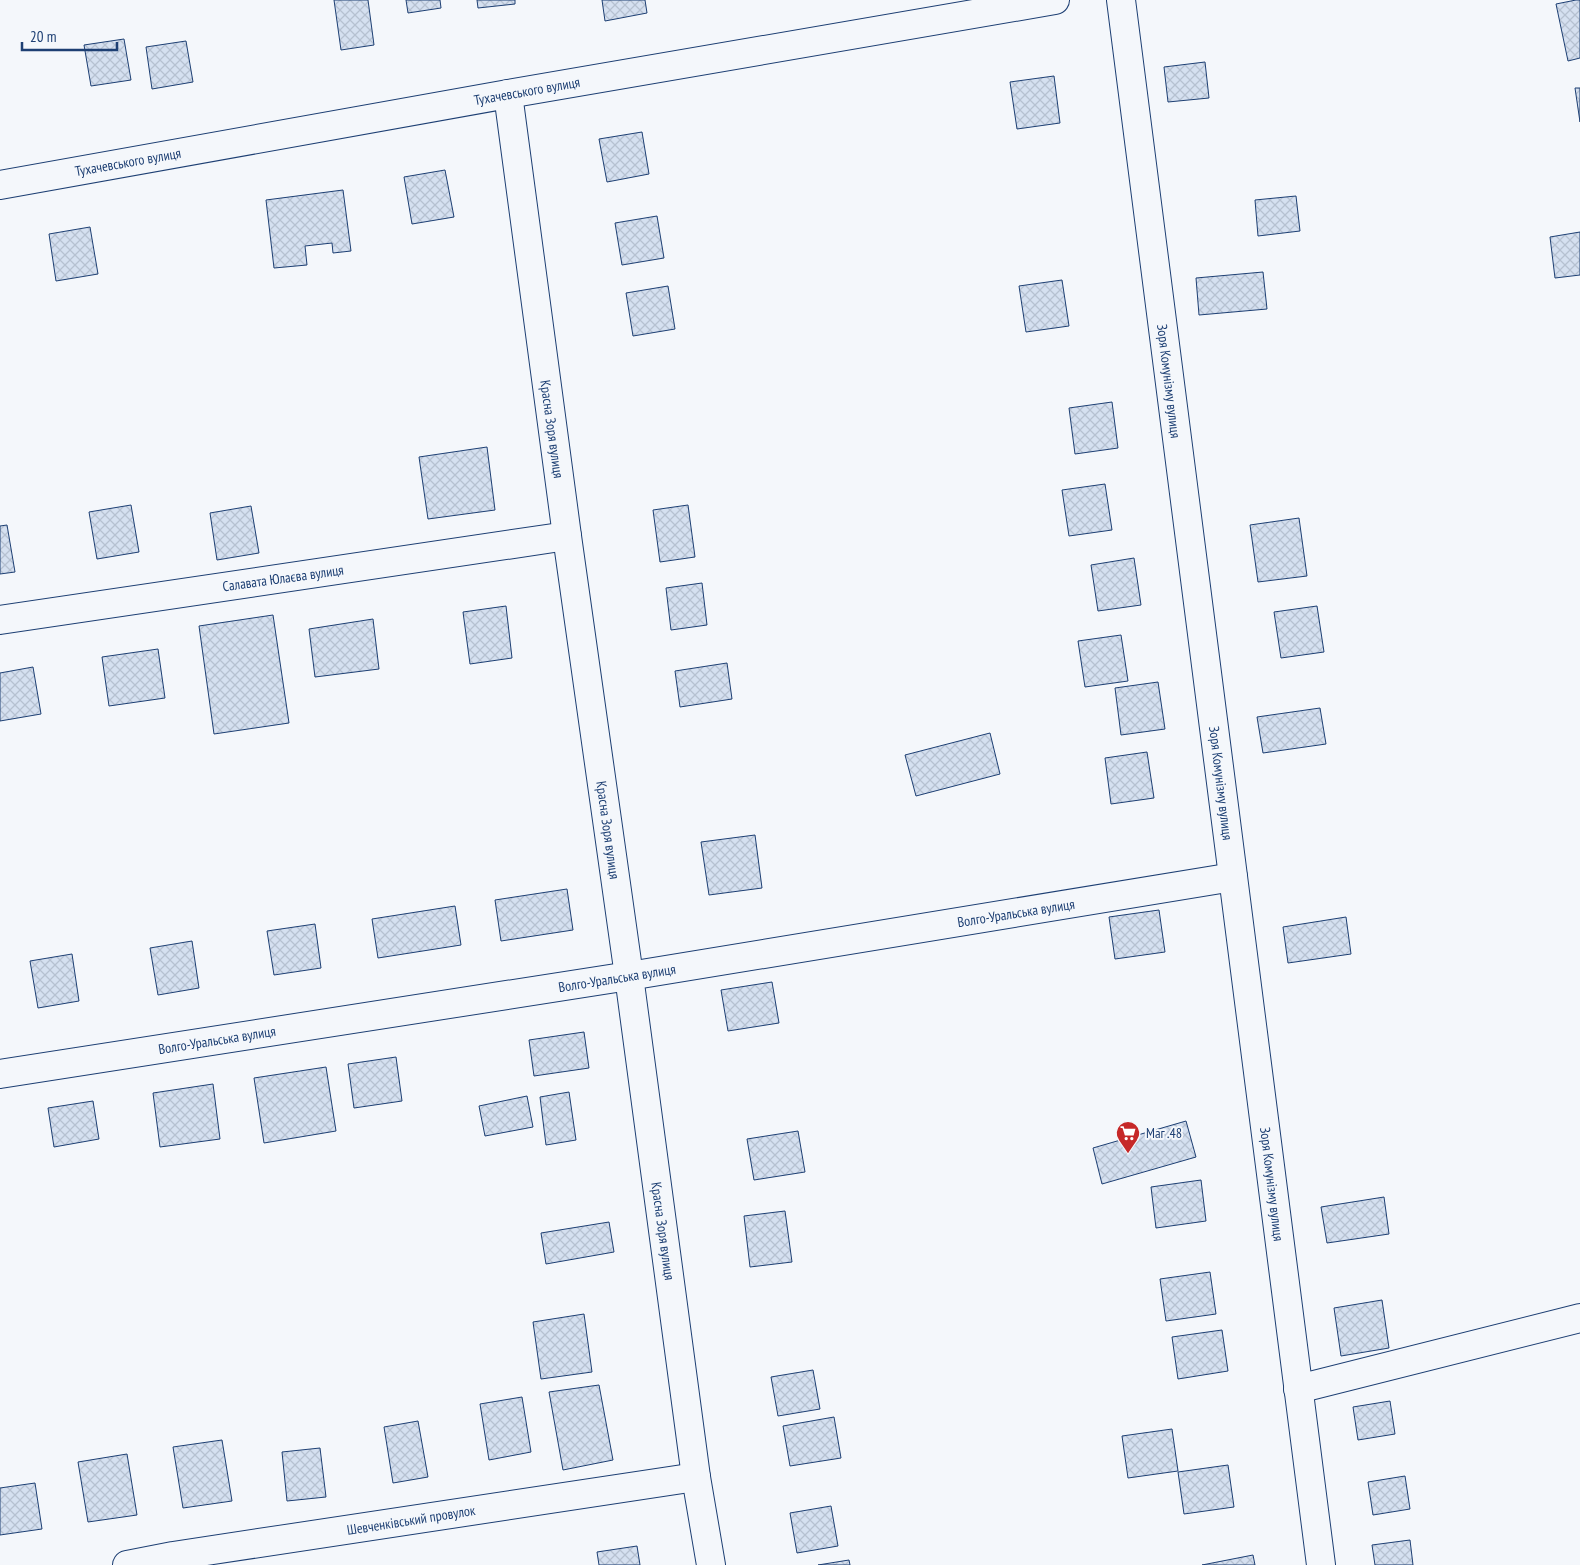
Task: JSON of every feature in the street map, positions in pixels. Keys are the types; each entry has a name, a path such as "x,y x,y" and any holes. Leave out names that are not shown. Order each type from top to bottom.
{"street":[{"name":"Тухачевського вулиця","path":"0,185 508,94 1055,0"},
{"name":"Зоря Комунізму вулиця","path":"1120,0 1321,1565"},
{"name":"Красна Зоря вулиця","path":"508,94 696,1477 711,1565"},
{"name":"Салавата Юлаєва вулиця","path":"0,620 567,536"},
{"name":"Волго-Уральська вулиця","path":"0,1074 629,976 1233,877"},
{"path":"1298,1389 1580,1318"},
{"name":"Шевченківський провулок","path":"127,1565 174,1560 696,1477"}],"building":[{"path":"334,0 368,0 374,45 341,50"},
{"path":"406,0 440,0 441,8 408,13"},
{"path":"477,0 515,0 515,4 478,8"},
{"path":"602,0 645,0 647,13 605,21"},
{"path":"1580,0 1580,58 1568,61 1556,4"},
{"path":"124,39 131,80 91,86 84,45"},
{"path":"186,41 193,82 152,89 146,47"},
{"path":"1205,62 1209,98 1168,102 1164,67"},
{"path":"1054,76 1060,123 1017,129 1010,82"},
{"path":"1575,88 1580,88 1580,122"},
{"path":"642,132 649,174 607,182 599,139"},
{"path":"445,170 454,217 412,224 404,177"},
{"path":"343,190 351,251 333,253 332,243 305,246 307,265 274,268 266,200"},
{"path":"1296,196 1300,231 1258,236 1255,200"},
{"path":"657,216 664,258 622,265 615,223"},
{"path":"90,227 98,274 56,281 49,234"},
{"path":"1580,232 1580,275 1555,278 1550,237"},
{"path":"1263,272 1267,309 1199,315 1196,278"},
{"path":"1062,280 1069,326 1026,332 1019,286"},
{"path":"668,286 675,329 633,336 626,293"},
{"path":"1112,402 1118,448 1075,454 1069,408"},
{"path":"487,447 495,510 428,519 419,457"},
{"path":"1105,484 1112,530 1069,536 1062,490"},
{"path":"131,505 139,552 97,559 89,512"},
{"path":"688,505 695,557 660,562 653,510"},
{"path":"251,506 259,553 217,560 210,513"},
{"path":"1299,518 1307,576 1258,582 1250,525"},
{"path":"7,525 15,572 0,574 0,526"},
{"path":"1134,558 1141,605 1098,611 1091,565"},
{"path":"702,583 707,625 671,630 666,588"},
{"path":"506,606 512,658 470,664 463,612"},
{"path":"1317,606 1324,652 1281,658 1274,612"},
{"path":"273,615 289,723 214,734 199,626"},
{"path":"373,619 379,669 315,677 309,629"},
{"path":"1121,635 1128,681 1085,687 1078,641"},
{"path":"158,649 165,698 109,706 102,657"},
{"path":"727,663 732,699 680,707 675,671"},
{"path":"33,667 41,714 0,721 0,673"},
{"path":"1158,682 1165,729 1121,735 1115,688"},
{"path":"1320,708 1326,744 1263,753 1257,717"},
{"path":"990,733 1000,774 916,796 905,755"},
{"path":"1147,752 1154,798 1111,804 1105,758"},
{"path":"755,835 762,888 709,895 701,842"},
{"path":"567,889 573,930 501,941 495,900"},
{"path":"455,906 461,945 378,958 372,919"},
{"path":"1159,910 1165,952 1115,959 1109,917"},
{"path":"1346,917 1351,954 1288,963 1283,927"},
{"path":"315,924 321,968 274,975 267,931"},
{"path":"192,941 199,988 158,995 150,948"},
{"path":"72,954 79,1001 38,1008 30,961"},
{"path":"772,982 779,1023 728,1031 721,990"},
{"path":"584,1032 589,1068 534,1076 529,1040"},
{"path":"396,1057 402,1101 354,1108 348,1064"},
{"path":"326,1067 336,1131 264,1143 254,1078"},
{"path":"213,1084 220,1139 160,1147 153,1093"},
{"path":"569,1092 576,1140 546,1145 540,1097"},
{"path":"527,1096 533,1127 485,1136 479,1106"},
{"path":"93,1101 99,1139 54,1147 48,1108"},
{"path":"1186,1121 1196,1157 1102,1184 1093,1148"},
{"path":"798,1131 805,1172 754,1180 747,1139"},
{"path":"1201,1180 1206,1221 1156,1228 1151,1187"},
{"path":"1384,1197 1389,1234 1327,1243 1321,1207"},
{"path":"785,1211 792,1262 750,1267 744,1216"},
{"path":"609,1222 614,1252 546,1264 541,1233"},
{"path":"1210,1272 1216,1314 1166,1321 1160,1279"},
{"path":"1382,1300 1389,1348 1341,1356 1334,1308"},
{"path":"584,1314 592,1372 541,1379 533,1322"},
{"path":"1222,1330 1228,1371 1178,1379 1172,1337"},
{"path":"813,1370 820,1409 778,1416 771,1377"},
{"path":"599,1385 613,1460 563,1470 549,1392"},
{"path":"522,1397 531,1452 489,1460 480,1404"},
{"path":"1390,1401 1395,1434 1358,1440 1353,1407"},
{"path":"834,1417 841,1458 790,1466 783,1426"},
{"path":"418,1421 428,1477 393,1483 384,1427"},
{"path":"1172,1429 1178,1471 1128,1478 1122,1436"},
{"path":"222,1440 232,1501 183,1508 173,1447"},
{"path":"320,1448 326,1497 287,1501 282,1452"},
{"path":"127,1454 137,1515 88,1522 78,1462"},
{"path":"1228,1465 1234,1507 1184,1514 1178,1472"},
{"path":"1405,1476 1410,1509 1373,1515 1368,1482"},
{"path":"35,1483 42,1529 0,1535 0,1488"},
{"path":"831,1506 838,1546 797,1553 790,1513"},
{"path":"1410,1540 1413,1565 1375,1565 1372,1545"},
{"path":"637,1546 640,1565 599,1565 597,1552"},
{"path":"1253,1555 1255,1565 1202,1565"},
{"path":"849,1560 850,1565 818,1565"}],"place":[{"name":"Маг .48","path":"1128,1154"}]}
